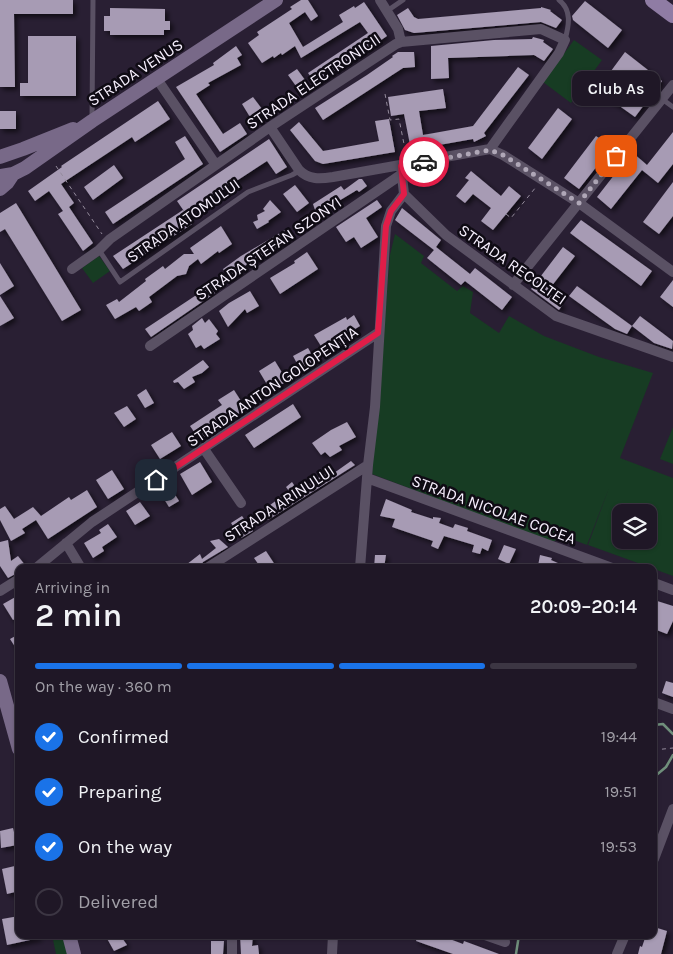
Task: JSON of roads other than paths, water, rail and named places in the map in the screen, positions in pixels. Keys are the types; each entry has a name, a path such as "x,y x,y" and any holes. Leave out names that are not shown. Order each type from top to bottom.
{"main road":[{"name":"STRADA VENUS","path":"0,189 7,184 7,175 50,152 92,121 276,0"},
{"path":"654,0 673,15"},
{"path":"0,157 23,150 92,121"},
{"path":"0,681 15,735"},
{"path":"70,939 74,954"}],"street":[{"path":"380,0 398,29 401,42"},
{"name":"STRADA ELECTRONICII","path":"72,269 107,242 270,127 401,42 541,29 565,40"},
{"path":"490,150 559,53 565,40"},
{"path":"158,79 216,165"},
{"path":"513,285 673,85"},
{"path":"270,127 304,175 321,179 404,168 490,150 503,155 579,203 673,272"},
{"path":"360,564 374,407 386,226 391,211 404,194 404,168"},
{"name":"STRADA ȘTEFAN SZONYI","path":"150,346 404,168"},
{"name":"STRADA RECOLTEI","path":"404,194 446,235 556,316 673,357"},
{"name":"STRADA ANTON GOLOPENȚIA","path":"41,564 92,522 378,333"},
{"path":"204,449 241,504"},
{"name":"STRADA ARINULUI","path":"213,564 368,465"},
{"name":"STRADA NICOLAE COCEA","path":"367,478 601,564"},
{"path":"66,543 79,564"},
{"path":"0,590 15,581"},
{"path":"657,584 673,590"},
{"path":"657,703 673,709"},
{"path":"657,851 673,809"},
{"path":"232,939 232,954"},
{"path":"332,954 333,939"},
{"path":"496,939 505,942"},
{"path":"617,954 623,939"}],"lane":[{"path":"92,121 93,0"},
{"name":"STRADA ELECTRONICII","path":"387,11 403,0"},
{"path":"558,0 564,4 568,12 568,29 565,40"},
{"path":"662,99 673,107"},
{"name":"STRADA ATOMULUI","path":"99,250 120,282 248,192 300,170"}],"waterway":[{"path":"657,725 663,724 673,734"},
{"path":"657,774 666,767 673,755"},
{"path":"516,954 518,939"}],"place":[{"name":"Club As","path":"616,156"}]}
